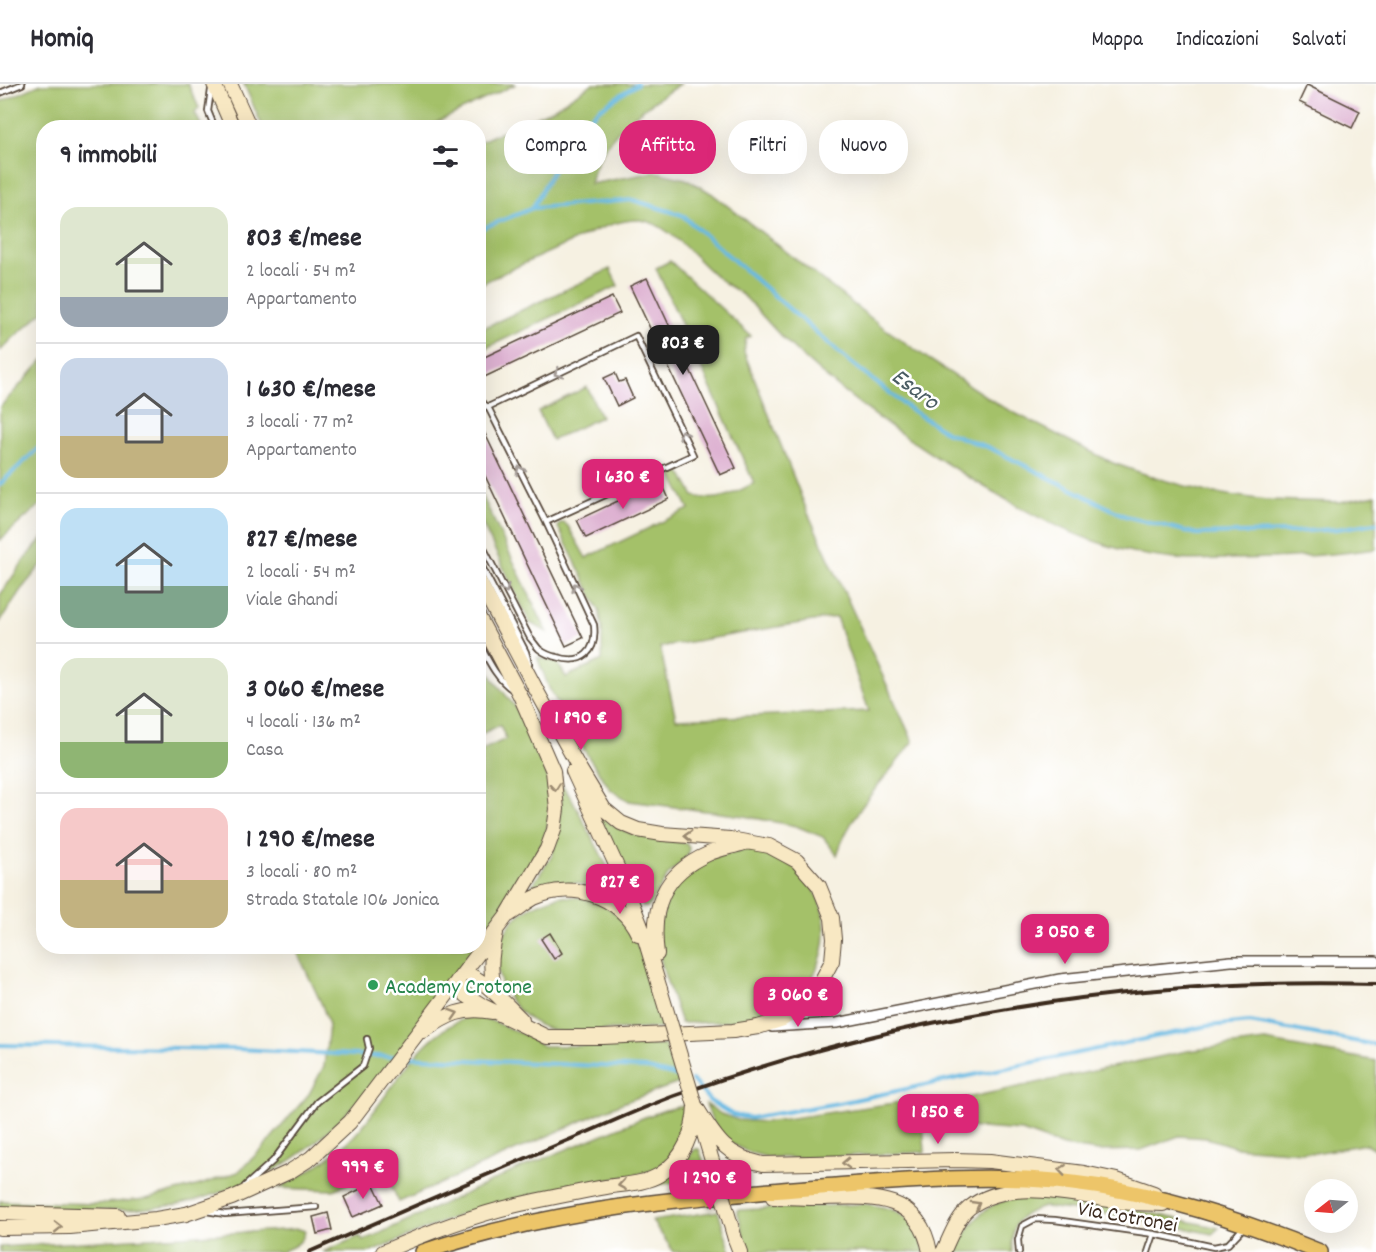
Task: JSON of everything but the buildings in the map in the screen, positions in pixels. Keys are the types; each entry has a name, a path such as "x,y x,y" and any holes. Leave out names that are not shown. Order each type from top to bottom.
{"main road":[{"path":"423,1252 531,1222 708,1195 890,1182 1018,1179 1048,1180 1106,1188 1177,1204 1247,1224 1320,1252"}],"street":[{"path":"213,84 229,120"},
{"path":"230,84 246,120"},
{"path":"486,594 578,766 604,809 621,823 638,830 662,834 730,838 769,846 797,861 819,886 832,918 832,961 808,1002 783,1019 758,1028"},
{"path":"486,631 519,693 600,832"},
{"path":"533,684 623,880 638,919 738,1246"},
{"path":"486,943 547,849 554,830 557,809 553,771 519,693"},
{"path":"660,989 655,918 664,891 692,862 709,853 746,843"},
{"path":"500,1007 491,970 492,952 502,922 533,898 574,890 601,897 624,914 636,931 660,989"},
{"path":"0,1228 70,1227 156,1219 198,1210 231,1199 289,1172 310,1158 350,1122 478,954"},
{"path":"461,977 460,988 466,995 500,1007 535,1031 547,1036 566,1038 733,1031 837,1023 1060,979 1231,961 1376,961"},
{"path":"461,977 471,974 481,981 500,1007"},
{"path":"415,1037 458,1011 488,1011 500,1007"},
{"path":"695,1105 717,1140 729,1152 753,1162 786,1165 955,1160 1008,1163 1117,1179 1177,1204"},
{"path":"383,1252 441,1227 497,1210 639,1182 660,1174 676,1160 688,1143 695,1118 695,1105"},
{"path":"943,1252 958,1223 970,1208 1009,1192 1042,1191 1123,1202 1177,1204"},
{"path":"708,1195 872,1197 887,1201 914,1215 925,1232 930,1252"},
{"path":"0,1214 92,1214 156,1219"}],"lane":[{"path":"0,93 22,84"},
{"path":"212,120 208,111 213,84"},
{"path":"486,553 530,638 540,650 552,656 576,660 585,656 596,639 594,626 546,522 488,407 636,336 693,455 546,522"},
{"path":"486,575 526,652 533,684"},
{"path":"486,656 507,686 519,693"},
{"path":"231,1199 273,1161 317,1102 363,1066 369,1048 366,1039"},
{"path":"198,1210 225,1214 316,1207"},
{"name":"Via Cotronei","path":"1019,1252 1018,1240 1022,1226 1035,1219 1154,1234 1214,1247 1228,1244 1247,1224"},
{"path":"1148,1252 1154,1234"}],"green space":[{"path":"41,84 188,84 199,108 195,113 198,120 36,120 36,318 0,351 0,102"},
{"path":"244,84 516,84 441,120 260,120"},
{"path":"592,84 680,84 630,120 619,120 619,130 607,145 607,120 528,120 553,109"},
{"path":"504,131 504,174 593,174 590,184 645,174 665,174 686,179 711,193 880,325 930,360 999,405 1113,463 1207,492 1266,500 1340,502 1376,495 1376,549 1280,558 1182,560 1117,548 1063,529 960,472 866,409 801,355 746,298 717,277 671,234 650,222 629,220 618,222 587,234 486,282 486,139"},
{"path":"670,261 751,336 746,338 744,352 807,511 913,742 860,810 837,855 823,837 796,826 744,816 629,801 611,790 589,758 549,688 537,657 557,662 566,677 602,660 602,628 599,610 558,527 560,523 568,526 586,558 689,509 672,476 674,470 681,473 694,496 703,498 726,496 754,483 656,268","holes":["836,617 869,711 676,719 660,647"]},
{"path":"610,269 618,286 486,348 486,327"},
{"path":"36,368 36,508 0,540 0,407"},
{"path":"587,387 601,417 552,440 538,411"},
{"path":"486,504 547,632 530,623 486,532"},
{"path":"36,546 36,572 0,622 0,595"},
{"path":"486,665 494,680 522,717 540,752 548,783 550,810 545,836 534,861 519,887 486,932 486,748 506,739 500,725 486,732"},
{"path":"562,785 572,799 620,891 617,897 577,883 556,885 527,893 552,856 558,834"},
{"path":"596,811 617,827 628,832 686,843 689,848 687,856 668,875 648,907 643,907"},
{"path":"750,848 784,860 802,874 815,891 822,910 825,931 823,951 816,971 804,989 788,1005 765,1016 737,1021 681,1023 664,973 657,933 672,884 702,859"},
{"path":"560,896 586,898 601,903 626,925 636,941 650,977 663,1028 562,1032 545,1028 530,1020 517,1008 507,995 500,979 497,963 499,946 507,929 523,912"},
{"path":"298,954 470,954 363,1096 309,1147 280,1167 230,1189 169,1206 106,1210 0,1208 0,1201 96,1204 146,1199 238,1172 262,1149 309,1094 324,1066 329,1025"},
{"path":"469,1017 482,1017 525,1035 543,1046 665,1045 679,1083 622,1103 399,1202 383,1169 333,1190 279,1188 312,1169 344,1146 373,1113 421,1049 451,1025"},
{"path":"1265,1041 1376,1061 1376,1150 1366,1144 1315,1153 1235,1147 1207,1138 1179,1136 1141,1150 1098,1151 1063,1146 1022,1131 968,1127 958,1113 962,1099 1187,1051"},
{"path":"921,1099 925,1152 803,1158 767,1157 748,1152 725,1140 712,1121 706,1104 721,1114 738,1120 765,1122"},
{"path":"688,1105 686,1132 672,1156 654,1170 531,1195 462,1214 371,1252 323,1252 360,1236 363,1241 516,1170 645,1117"},
{"path":"695,1149 699,1149 710,1179 653,1185 680,1168"},
{"path":"1031,1195 1127,1208 1219,1228 1212,1234 1127,1216 1044,1207 1027,1213 1017,1222 1013,1234 1012,1252 955,1252 970,1227 984,1211 1003,1201"},
{"path":"865,1204 888,1208 905,1216 917,1230 925,1252 748,1252 737,1210"},
{"path":"718,1211 731,1252 674,1252 652,1221"},
{"path":"299,1229 305,1231 302,1239 281,1252 0,1252 0,1247"}],"waterway":[{"path":"533,207 572,135 599,109 637,84"},
{"name":"Esaro","path":"486,227 533,208 633,200 682,215 850,362 910,409 946,432 990,448 1125,516 1197,534 1292,532 1337,529 1376,523"},
{"name":"Esaro","path":"0,484 36,450"},
{"path":"692,1080 710,1101 733,1115 751,1118 844,1102 1207,1026 1250,1022 1376,1045"},
{"path":"0,1045 236,1049 395,1057"},
{"path":"402,1057 644,1068 684,1078"}],"railway":[{"path":"309,1252 661,1101 759,1068 845,1043 932,1023 1019,1007 1108,995 1197,987 1286,983 1376,984"}],"place":[{"name":"Academy Crotone","path":"373,985"}]}
